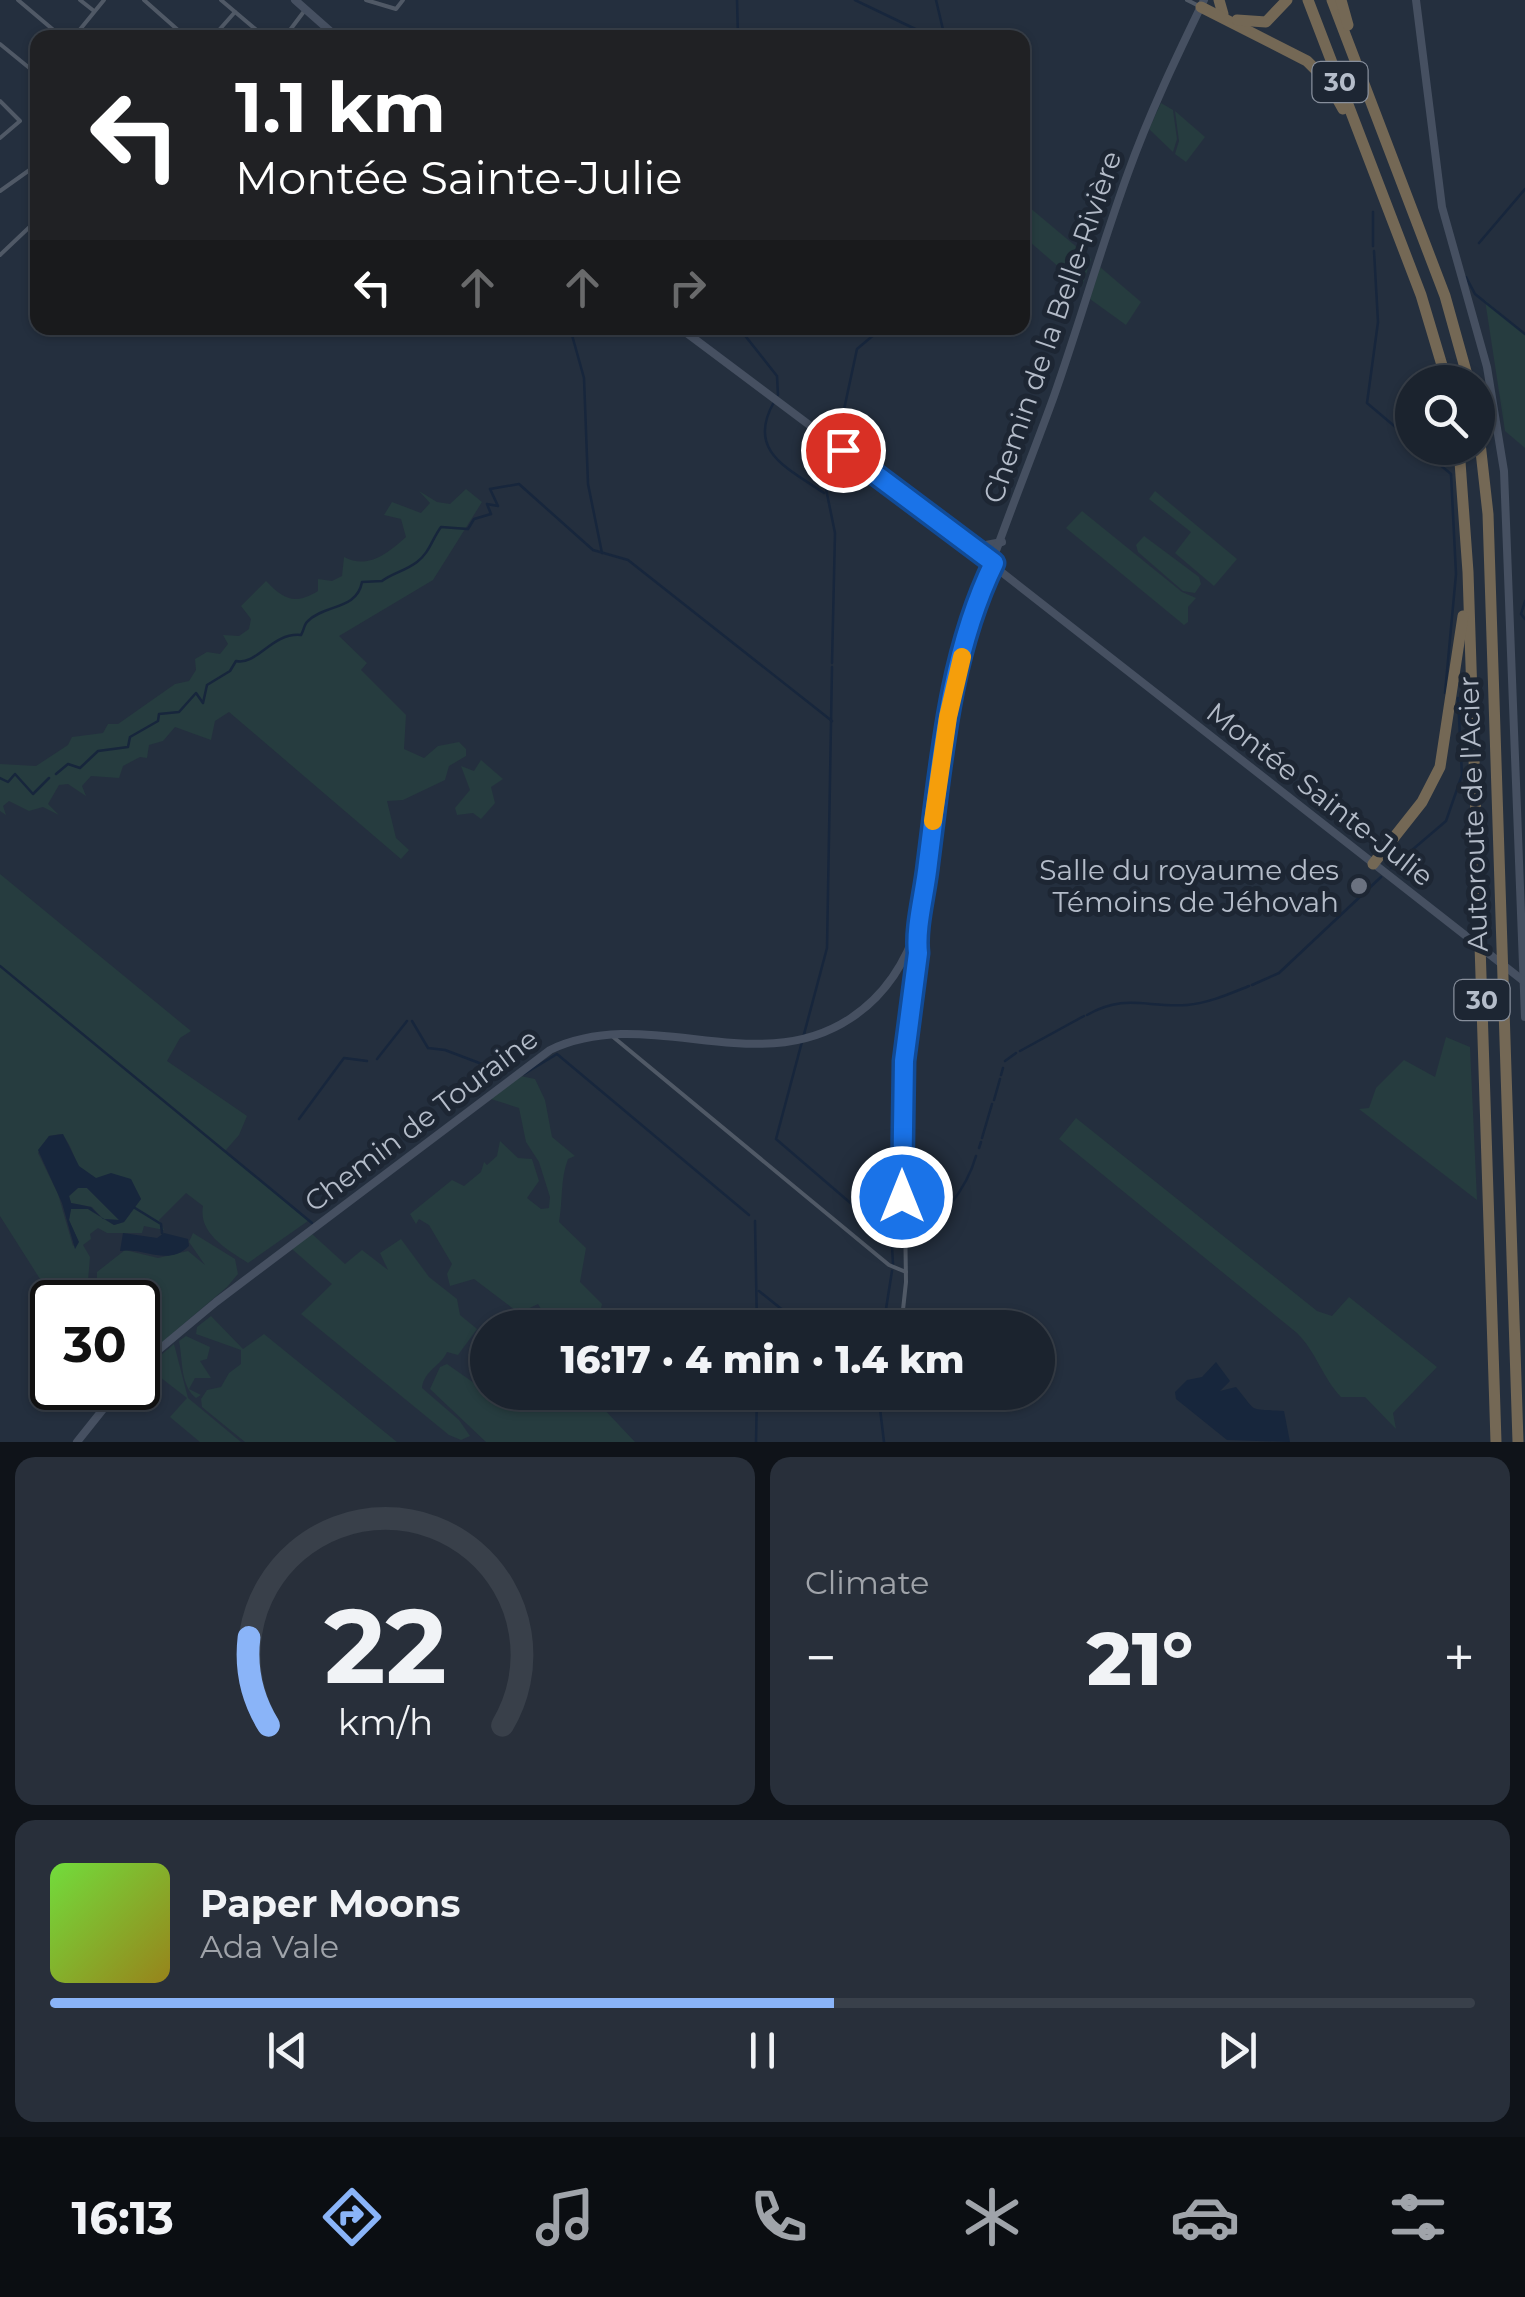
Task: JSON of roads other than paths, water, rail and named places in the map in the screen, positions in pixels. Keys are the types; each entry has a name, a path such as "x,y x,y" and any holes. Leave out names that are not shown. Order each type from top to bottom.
{"highway":[{"path":"1218,0 1223,14"},
{"path":"1203,3 1244,23 1262,23 1278,14 1287,0"},
{"name":"30","path":"1308,0 1421,295 1442,365"},
{"name":"30","path":"1332,0 1444,296 1464,365"},
{"path":"1341,0 1365,87"},
{"path":"1203,3 1293,52 1319,71 1371,164"},
{"name":"Autoroute de l'Acier","path":"1460,465 1468,558 1496,1442"},
{"name":"Autoroute de l'Acier","path":"1482,465 1488,514 1518,1442"},
{"path":"1373,864 1422,802 1443,757 1468,558"}],"street":[{"path":"18,0 54,30"},
{"path":"80,0 94,12"},
{"path":"79,30 104,0"},
{"path":"144,0 178,30"},
{"path":"222,0 257,30"},
{"path":"295,0 329,30"},
{"path":"366,0 394,8 403,0"},
{"path":"1187,0 1203,3"},
{"path":"1416,0 1442,207 1486,360 1502,455 1516,723 1525,1017"},
{"name":"Chemin de la Belle-Rivière","path":"903,1310 906,1272 902,1091 918,953 914,941 923,907 948,717 993,565 1132,163 1203,3"},
{"path":"290,30 306,10"},
{"path":"219,30 236,12"},
{"path":"0,46 30,69"},
{"path":"0,101 20,120 0,138"},
{"path":"0,191 30,170"},
{"path":"0,255 30,226"},
{"name":"Montée Sainte-Julie","path":"690,335 926,513 1525,982"},
{"name":"Montée Sainte-Julie","path":"926,513 993,565"},
{"path":"975,548 1002,542"},
{"name":"Chemin de Touraine","path":"160,1348 530,1062 571,1040 611,1032 746,1045 802,1040 839,1026 868,1005 895,975 914,941"},
{"path":"611,1032 728,1136 890,1265 906,1272"},
{"path":"76,1442 102,1410"}],"water":[{"path":"63,1134 79,1166 96,1178 111,1173 131,1179 141,1199 124,1222 114,1225 104,1219 119,1220 87,1188 78,1188 69,1196 71,1203 91,1207 101,1217 88,1209 71,1209 69,1220 79,1242 75,1249 62,1203 38,1150 49,1136"},
{"path":"123,1233 157,1238 164,1233 188,1239 189,1246 164,1256 120,1251"},
{"path":"1216,1362 1230,1381 1220,1391 1236,1387 1255,1408 1284,1411 1290,1442 1227,1440 1176,1399 1175,1392 1187,1380 1202,1377"}],"waterway":[{"path":"737,0 738,30"},
{"path":"855,0 917,30"},
{"path":"936,0 943,30"},
{"path":"1479,243 1525,189"},
{"path":"1373,212 1373,246"},
{"path":"1374,251 1378,322 1367,403 1395,427"},
{"path":"1466,277 1475,294 1525,334"},
{"path":"572,335 584,378 588,484 602,553"},
{"path":"745,335 777,376 778,395"},
{"path":"837,442 857,349 874,335"},
{"path":"774,402 765,433 768,446 785,466 824,493"},
{"path":"832,448 823,474 835,533 832,663"},
{"path":"1440,465 1451,474 1456,574 1445,693"},
{"path":"56,774 68,764 80,768 98,751 128,747 130,737 158,721 159,714 179,712 196,693 203,703 207,685 230,671 236,661 251,659 282,638 301,635 315,616 354,598 362,582 382,581 417,562 441,527 468,529 474,519 491,514 487,504 498,506 490,489 519,484 593,550 628,560 832,721"},
{"path":"1525,601 1521,614 1525,619"},
{"path":"832,667 827,948 776,1139 883,1231 892,1246 893,1264"},
{"path":"1391,868 1446,821 1462,775 1458,698"},
{"path":"0,778 8,782 15,774 33,794 49,778"},
{"path":"1252,985 1279,973 1381,877"},
{"path":"0,966 312,1223"},
{"path":"1087,1015 1125,1003 1195,1004 1249,986"},
{"path":"1020,1051 1084,1016"},
{"path":"377,1059 407,1021"},
{"path":"412,1021 428,1048 445,1050 503,1072"},
{"path":"1005,1061 1016,1053"},
{"path":"524,1074 557,1054 749,1215"},
{"path":"299,1119 344,1058 367,1061"},
{"path":"1001,1075 1003,1068"},
{"path":"994,1100 1000,1079"},
{"path":"982,1138 992,1104"},
{"path":"979,1148 981,1142"},
{"path":"906,1241 930,1226 950,1205 976,1156"},
{"path":"135,1208 161,1224 162,1233"},
{"path":"755,1221 757,1310"},
{"path":"886,1310 892,1271"},
{"path":"759,1291 783,1310"},
{"path":"756,1442 757,1410"},
{"path":"880,1410 884,1442"}],"place":[{"name":"Salle du royaume des Témoins de Jéhovah","path":"1359,886"}]}
